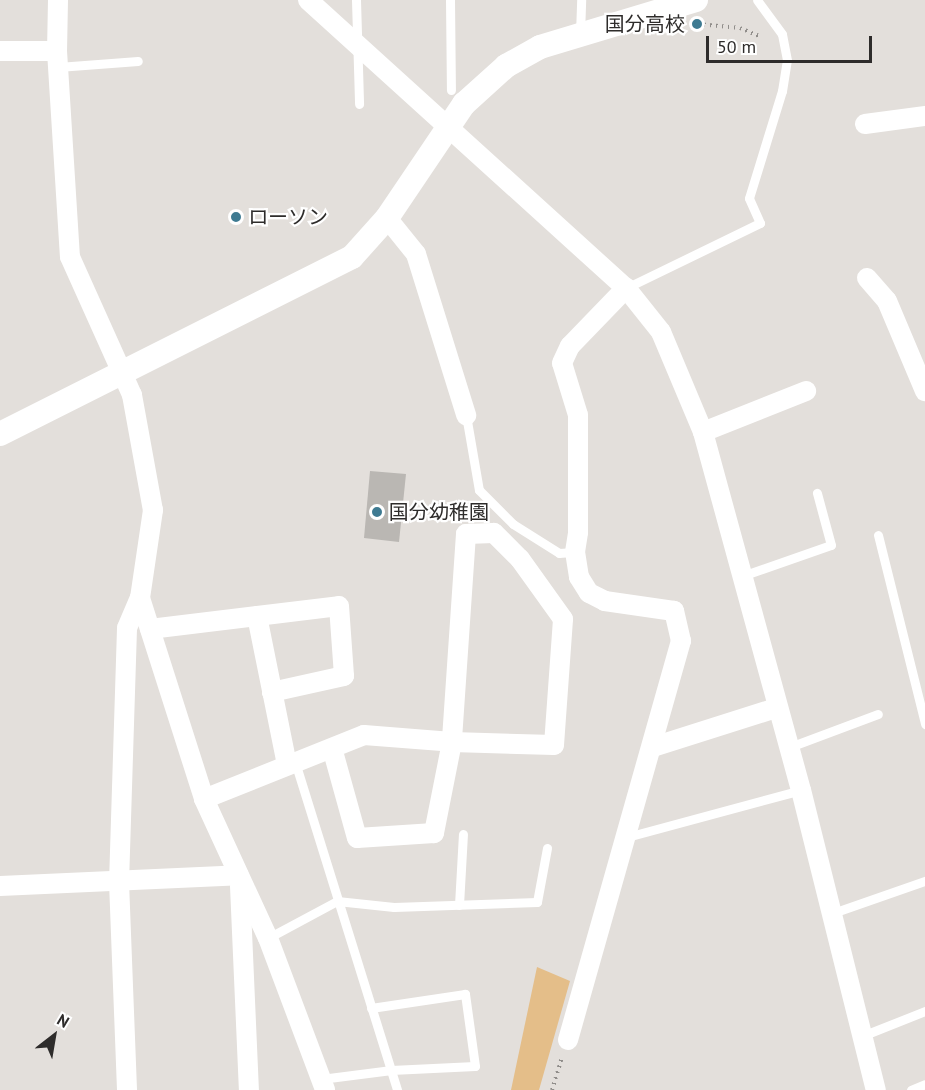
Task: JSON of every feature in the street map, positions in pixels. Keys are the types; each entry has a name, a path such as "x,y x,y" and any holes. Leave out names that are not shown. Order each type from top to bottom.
{"street":[{"path":"57,0 57,59 70,257 120,375 132,395 153,510 140,598 127,628 119,883 127,1090"},
{"path":"308,0 626,288 662,332 704,432 786,748 801,790 830,914 876,1090"},
{"path":"0,434 325,274 352,257 387,218 464,104 506,66 540,47 696,0"},
{"path":"0,51 57,59"},
{"path":"865,124 925,116"},
{"path":"387,218 416,254 466,415"},
{"path":"867,278 887,301 919,361 925,391"},
{"path":"568,1040 654,747 681,641 674,611 605,601 590,593 579,577 574,552 578,532 578,415 562,363 570,346 626,288"},
{"path":"704,432 806,391"},
{"path":"204,799 364,735 452,742 554,745 563,619 520,558 494,533 466,534 452,742 434,833 357,838 332,748"},
{"path":"140,598 204,799 268,938 323,1084"},
{"path":"150,629 339,606 344,676 272,692"},
{"path":"257,616 272,692 291,764"},
{"path":"654,747 776,708"},
{"path":"0,886 119,883 239,875"},
{"path":"239,875 249,1090"}],"lane":[{"path":"356,0 359,104"},
{"path":"450,0 451,90"},
{"path":"580,34 581,0"},
{"path":"626,288 760,222 750,198 782,91 787,60 782,34 757,0"},
{"path":"57,59 138,61"},
{"path":"466,415 479,489 513,524 559,553 574,552"},
{"path":"741,576 831,545 817,493"},
{"path":"878,535 925,724"},
{"path":"786,748 878,714"},
{"path":"291,764 397,1090"},
{"path":"627,837 801,790"},
{"path":"459,905 463,834"},
{"path":"268,938 337,901 394,907 537,902 548,848"},
{"path":"830,914 925,881"},
{"path":"323,1084 391,1070 475,1066 465,994 371,1008"},
{"path":"862,1035 925,1011"},
{"path":"911,1090 925,1084"}],"path":[{"path":"552,1090 568,1040"}],"shaded area":[{"path":"537,967 570,981 539,1090 511,1090"}],"building":[{"path":"370,471 406,474 399,542 364,538"}],"place":[{"name":"国分高校","path":"697,24"},
{"name":"ローソン","path":"236,217"},
{"name":"国分幼稚園","path":"377,512"}]}
